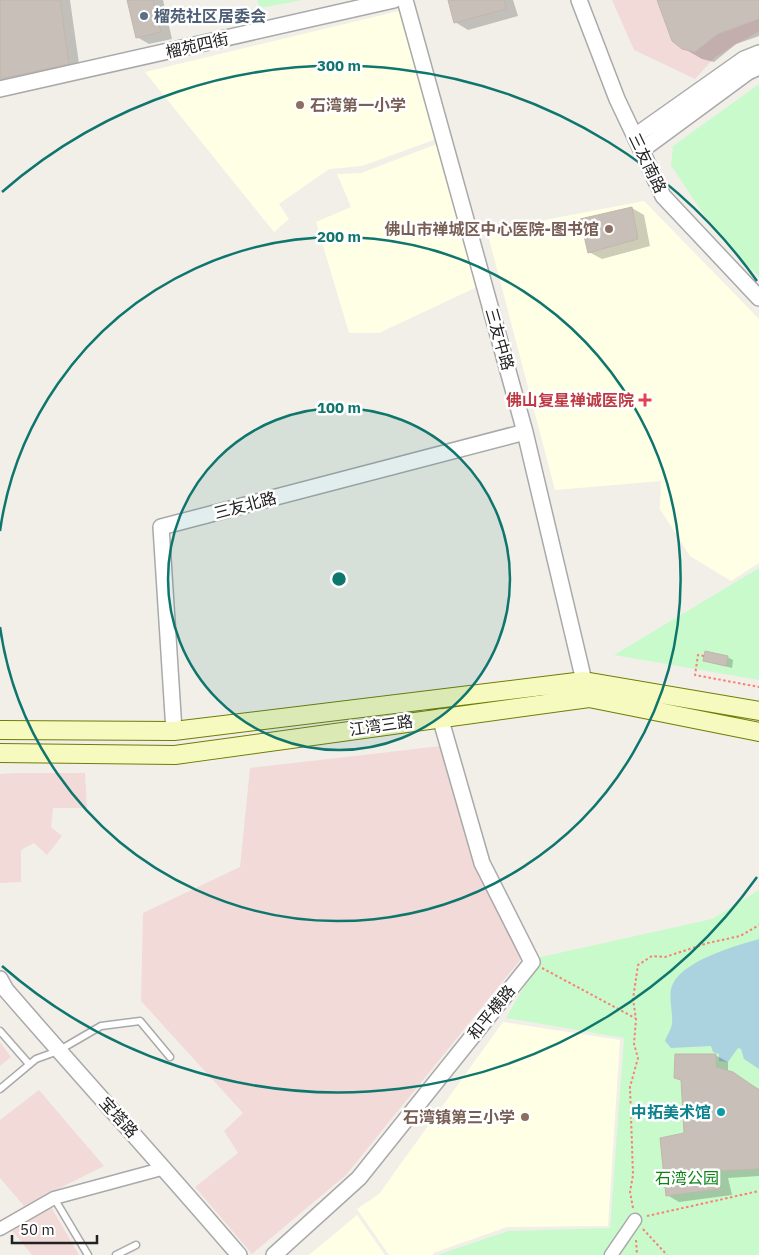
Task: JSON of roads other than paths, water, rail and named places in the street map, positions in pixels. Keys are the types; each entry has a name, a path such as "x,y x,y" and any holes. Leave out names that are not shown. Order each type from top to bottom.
{"main road":[{"name":"江湾三路","path":"0,730 174,731 584,681 759,711"},
{"name":"江湾三路","path":"0,753 175,755 440,717 589,698 759,732"}],"street":[{"name":"榴苑四街","path":"0,89 394,0"},
{"name":"三友中路","path":"405,0 525,432 584,681"},
{"name":"三友南路","path":"579,0 618,99 663,196 759,298"},
{"path":"635,136 744,59 759,53"},
{"path":"642,150 748,72 759,67"},
{"name":"三友北路","path":"174,731 162,527 525,432"},
{"name":"和平横路","path":"274,1255 359,1178 532,962 482,863 440,717"},
{"name":"宝塔路","path":"0,980 6,990 58,1050 165,1168 239,1255"},
{"path":"0,1229 54,1198 165,1168"},
{"path":"611,1255 635,1220"}],"lane":[{"path":"0,1089 36,1059 58,1050 101,1026 140,1021 170,1056"},
{"path":"0,1031 29,1064"},
{"path":"54,1198 88,1255"},
{"path":"116,1255 136,1246"}],"water":[{"path":"759,939 759,1069 744,1059 741,1049 738,1048 728,1062 719,1061 719,1054 713,1052 711,1046 671,1048 665,1041 672,1024 671,989 676,979 684,970 709,956"}],"place":[{"name":"榴苑社区居委会","path":"144,16"},
{"name":"石湾第一小学","path":"300,105"},
{"name":"佛山市禅城区中心医院-图书馆","path":"609,229"},
{"name":"佛山复星禅诚医院","path":"645,400"},
{"name":"中拓美术馆","path":"721,1112"},
{"name":"石湾镇第三小学","path":"525,1117"}],"park label":[{"name":"石湾公园","path":"687,1178"}]}
